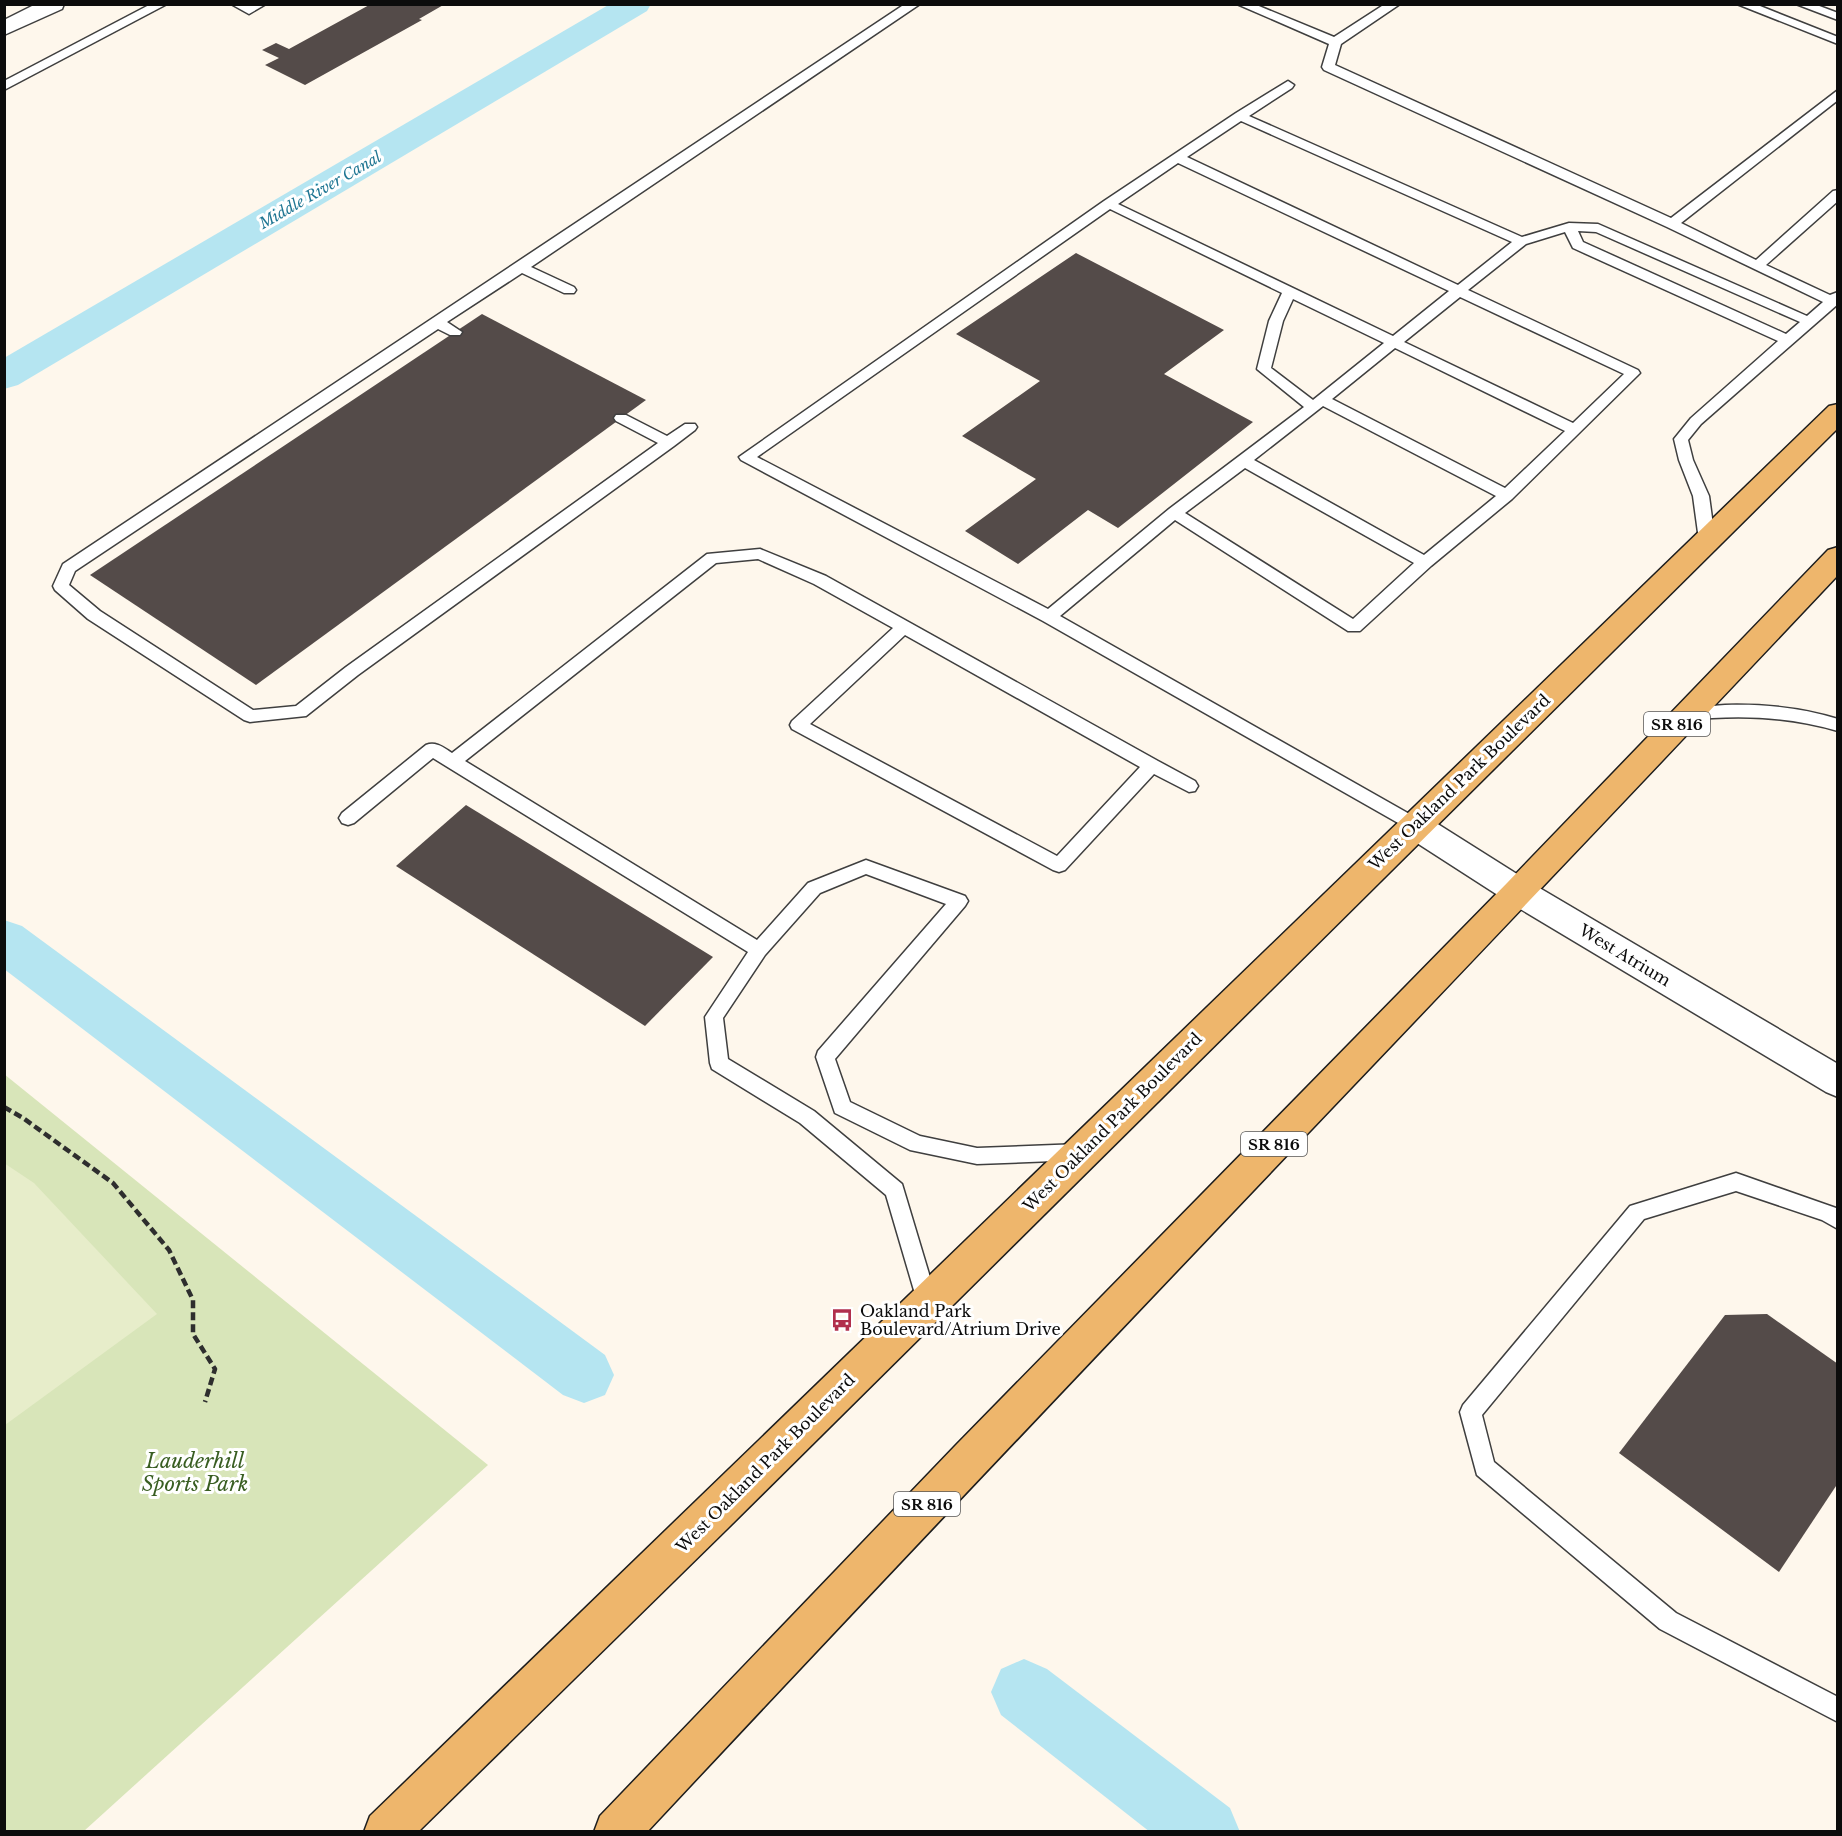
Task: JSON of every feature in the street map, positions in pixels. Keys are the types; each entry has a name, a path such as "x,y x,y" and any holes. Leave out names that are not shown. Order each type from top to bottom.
{"main road":[{"name":"West Oakland Park Boulevard","path":"386,1832 1838,412"},
{"name":"SR 816","path":"616,1832 1002,1425 1519,891 1838,557"}],"street":[{"path":"4,29 54,4"},
{"name":"West Atrium","path":"1414,825 1519,891 1838,1082"}],"lane":[{"path":"4,86 161,4"},
{"path":"237,4 249,10 260,4"},
{"path":"690,427 352,671 300,712 250,716 94,615 61,586 69,568 914,4"},
{"path":"1243,4 1335,42"},
{"path":"1743,4 1838,41"},
{"path":"1802,4 1838,17"},
{"path":"1391,5 1335,42 1328,67 1834,298 1696,421 1681,439 1686,460 1701,496 1707,540"},
{"path":"1288,85 1109,204 746,457 1049,617 1414,825"},
{"path":"1672,224 1838,94"},
{"path":"1240,116 1521,242"},
{"path":"1174,513 1354,627 1425,562 1507,495 1633,373 1178,158"},
{"path":"1758,265 1838,194"},
{"path":"1109,204 1575,430"},
{"path":"1569,227 1578,245 1788,340"},
{"path":"1049,617 1174,513 1396,343 1521,242 1569,227 1598,228 1808,321"},
{"path":"521,267 569,290"},
{"path":"1290,291 1276,321 1264,369 1318,403 1507,495"},
{"path":"438,323 455,332"},
{"path":"621,418 669,443"},
{"path":"1244,460 1425,562"},
{"path":"453,762 712,558 760,554 820,580 1189,786"},
{"path":"904,627 798,725 1059,865 1152,765"},
{"path":"1686,714 1740,709 1782,711 1838,725"},
{"path":"348,818 432,749 759,950"},
{"path":"928,1304 895,1190 807,1117 719,1063 714,1017 759,950 814,888 866,867 959,901 825,1057 842,1107 917,1144 977,1156 1082,1152"},
{"path":"1838,1220 1829,1214 1736,1182 1637,1212 1471,1412 1485,1468 1668,1622 1838,1710"}],"path":[{"path":"4,1107 23,1118 113,1183 169,1250 193,1300 193,1334 215,1369 205,1402"}],"green space":[{"name":"Lauderhill Sports Park","path":"4,1074 488,1465 84,1831 5,1831"},
{"path":"4,1163 34,1183 157,1314 5,1425"}],"building":[{"path":"371,4 445,4 419,19 422,20 305,85 265,65 279,58 262,50 276,43 289,49"},
{"path":"1076,253 1224,330 1164,374 1253,422 1118,528 1088,510 1018,564 965,531 1036,479 962,436 1040,381 956,334"},
{"path":"482,314 646,400 256,685 90,575"},
{"path":"466,805 713,957 645,1026 396,866"},
{"path":"1767,1314 1838,1364 1838,1483 1779,1572 1619,1453 1725,1315"}],"waterway":[{"name":"Middle River Canal","path":"4,376 635,4"},
{"path":"4,940 584,1375"},
{"path":"1024,1692 1206,1832"}],"place":[{"name":"Oakland Park Boulevard/Atrium Drive","path":"842,1320"}]}
